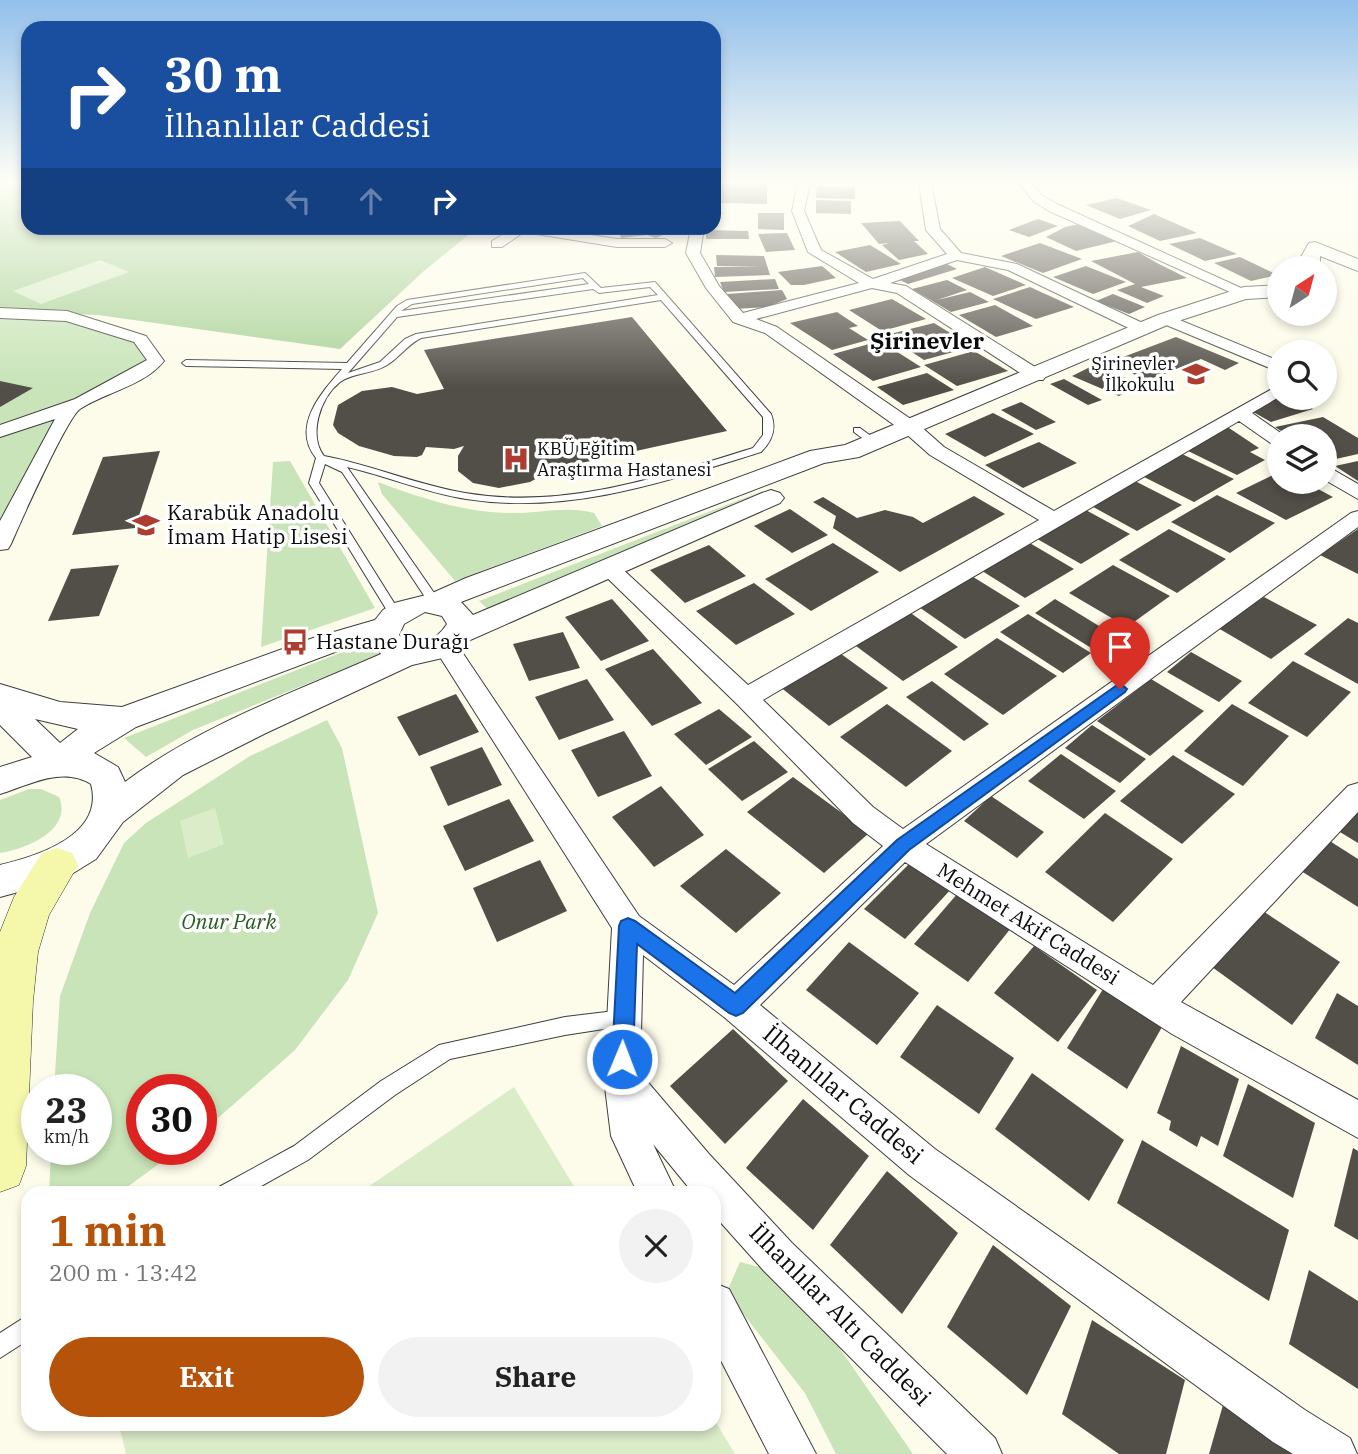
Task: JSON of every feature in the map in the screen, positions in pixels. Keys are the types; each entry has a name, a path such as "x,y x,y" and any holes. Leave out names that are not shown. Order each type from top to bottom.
{"main road":[{"path":"0,1166 10,1001 8,965 29,910 57,866"}],"street":[{"path":"693,251 713,288 739,319 771,330 911,428 937,451 1053,519"},
{"path":"815,251 872,284 901,289 1037,376"},
{"path":"951,251 956,256"},
{"path":"1150,251 1244,293"},
{"path":"739,319 872,284 956,256 1012,267 1143,328"},
{"path":"1337,257 1358,267"},
{"path":"435,604 475,584 819,456 911,428 1165,319 1244,293 1267,292"},
{"path":"0,313 67,316 140,339 156,361 117,387 70,408 0,431"},
{"path":"1165,319 1267,362"},
{"path":"746,698 1267,397"},
{"path":"0,544 23,494 70,408"},
{"path":"1239,413 1267,432"},
{"path":"0,881 29,877 57,866 92,840 113,811 171,766 254,724 410,653 434,651 452,639 839,468 860,442"},
{"path":"1337,479 1358,493"},
{"path":"736,1006 903,845 1358,517"},
{"name":"Mehmet Akif Caddesi","path":"609,569 746,698 863,815 903,845 1156,1005 1358,1120"},
{"path":"59,762 88,739 124,719 390,621 414,605 446,606 460,617 452,639"},
{"path":"390,621 387,641 392,647 410,653"},
{"name":"İlhanlılar Caddesi","path":"452,639 628,926 736,1006 922,1161 1289,1426 1334,1454"},
{"path":"0,695 50,714 100,720 124,719"},
{"path":"0,706 59,762"},
{"path":"0,781 25,769 59,762 95,766 109,777 115,792 113,811"},
{"path":"1156,1005 1358,794"},
{"path":"628,926 622,1079 629,1136 654,1186"},
{"name":"İlhanlılar Altı Caddesi","path":"622,1079 716,1186"},
{"name":"İlhanlılar Altı Caddesi","path":"721,1192 778,1257 979,1454"},
{"path":"721,1317 793,1454"}],"lane":[{"path":"321,458 351,463 464,496 537,503 611,494 757,450 766,443 771,429 768,415 652,284 599,291 585,275 410,302 394,314 341,379 327,392 312,422 310,435 313,448 321,458 346,470 435,604"},
{"path":"341,379 383,365 408,341 419,336 663,297"},
{"path":"186,363 351,366"},
{"path":"321,458 314,483 390,621"},
{"path":"241,1186 301,1153 388,1088 446,1051 565,1026 623,1018"},
{"path":"0,1348 21,1332"}],"green space":[{"path":"0,251 449,251 340,349 98,315 0,312"},
{"path":"100,260 129,272 41,304 13,291"},
{"path":"0,313 67,316 140,339 156,361 70,408 0,547"},
{"path":"290,461 375,608 261,647 273,462"},
{"path":"378,482 426,499 475,510 508,513 584,511 594,513 602,526 455,581 382,494"},
{"path":"765,490 489,610 479,601"},
{"path":"373,640 383,653 193,730 146,757 124,738"},
{"name":"Onur Park","path":"327,720 342,748 378,913 348,980 295,1050 217,1119 217,1074 126,1074 126,1165 157,1165 129,1186 49,1186 50,1165 112,1165 112,1074 55,1074 60,996 90,913 124,843 146,823 250,756"},
{"path":"29,789 41,789 59,797 62,809 59,819 53,828 34,842 0,853 0,800"},
{"path":"215,808 224,844 188,858 180,821"},
{"path":"514,1087 574,1186 369,1186"},
{"path":"740,1262 764,1268 822,1323 913,1454 836,1454 805,1393 741,1311 729,1287"},
{"path":"120,1431 721,1431 735,1454 126,1454"}],"building":[{"path":"880,251 901,264 866,272 835,252"},
{"path":"889,251 925,251 928,254 899,260"},
{"path":"1016,251 1061,251 1082,259 1043,273 1001,256"},
{"path":"1184,251 1230,251 1237,254 1205,261"},
{"path":"1138,252 1187,278 1141,287 1164,296 1147,303 1117,290 1135,284 1091,261"},
{"path":"716,255 764,256 770,275 715,277 714,267 762,267 717,266"},
{"path":"1240,257 1267,270 1267,277 1251,281 1214,263"},
{"path":"943,262 957,269 908,284 894,277"},
{"path":"822,266 836,278 791,285 778,272"},
{"path":"1086,266 1126,282 1093,294 1053,277"},
{"path":"985,267 1026,285 993,296 952,278"},
{"path":"775,279 779,289 724,292 720,282"},
{"path":"947,280 967,290 937,300 970,292 989,302 951,312 912,289"},
{"path":"1030,287 1074,307 1036,319 993,299"},
{"path":"782,290 787,299 767,307 734,309 727,294"},
{"path":"1113,294 1145,307 1129,314 1096,301"},
{"path":"892,299 926,319 882,331 849,310"},
{"path":"995,305 1033,326 996,337 959,315"},
{"path":"837,312 858,326 849,328 868,340 832,350 790,323"},
{"path":"632,317 727,431 554,469 530,482 499,488 473,483 458,471 458,456 464,446 454,449 426,447 422,455 417,457 394,456 359,446 338,433 333,425 338,405 362,391 392,387 417,394 444,389 424,350"},
{"path":"934,323 968,348 924,360 886,335"},
{"path":"1176,337 1239,363 1225,370 1201,359 1147,381 1110,362"},
{"path":"880,341 921,367 873,381 833,354"},
{"path":"974,351 1008,371 957,386 924,365"},
{"path":"1094,365 1141,384 1119,396 1072,376"},
{"path":"927,373 954,390 903,405 877,387"},
{"path":"1064,379 1102,400 1088,405 1050,384"},
{"path":"0,381 33,388 0,407"},
{"path":"1267,401 1267,410 1310,410 1271,422 1246,408"},
{"path":"1021,402 1056,422 1036,430 1001,410"},
{"path":"993,413 1034,434 985,457 945,434"},
{"path":"1323,417 1335,424 1289,424"},
{"path":"1337,425 1358,438 1358,454 1337,459"},
{"path":"1226,426 1259,448 1250,452 1265,460 1237,475 1182,448"},
{"path":"1039,442 1077,463 1023,488 985,465"},
{"path":"160,451 135,528 72,535 103,457"},
{"path":"1180,453 1234,479 1194,502 1140,475"},
{"path":"1358,461 1358,481 1337,467"},
{"path":"1267,478 1267,494 1327,494 1333,497 1286,520 1236,493"},
{"path":"1131,479 1182,505 1137,531 1086,503"},
{"path":"1217,495 1275,523 1230,553 1171,522"},
{"path":"974,496 1005,514 900,572 833,528 836,516 813,502 823,497 857,518 885,510 913,517 923,523"},
{"path":"1082,508 1130,534 1081,564 1032,536"},
{"path":"790,509 828,535 792,553 754,526"},
{"path":"1169,529 1226,559 1177,593 1119,560"},
{"path":"1358,529 1358,574 1320,555"},
{"path":"1028,542 1074,569 1025,598 979,569"},
{"path":"833,543 879,572 811,611 765,579"},
{"path":"709,545 746,576 685,603 650,570"},
{"path":"119,565 99,616 48,621 71,569"},
{"path":"1113,565 1170,596 1127,627 1069,593"},
{"path":"970,575 1020,606 965,639 916,605"},
{"path":"754,583 795,614 736,645 696,611"},
{"path":"1264,597 1317,625 1271,659 1218,628"},
{"path":"612,599 649,641 601,661 565,617"},
{"path":"1055,599 1117,637 1096,651 1035,613"},
{"path":"908,611 958,647 903,681 852,643"},
{"path":"1028,614 1091,653 1063,673 1000,632"},
{"path":"1348,618 1358,623 1358,684 1304,654"},
{"path":"563,632 580,668 529,681 513,644"},
{"path":"997,638 1057,676 1003,715 944,674"},
{"path":"653,649 702,703 652,726 605,669"},
{"path":"837,651 888,688 829,726 779,686"},
{"path":"1191,652 1242,681 1219,702 1167,672"},
{"path":"1293,661 1351,692 1307,737 1248,703"},
{"path":"587,679 614,720 559,740 535,697"},
{"path":"1151,679 1204,711 1150,756 1097,721"},
{"path":"932,681 989,724 964,741 906,697"},
{"path":"456,694 479,732 419,756 397,717"},
{"path":"887,704 952,751 906,787 840,737"},
{"path":"1232,704 1289,736 1243,786 1184,751"},
{"path":"719,709 752,737 706,765 674,734"},
{"path":"1092,725 1146,759 1120,783 1065,748"},
{"path":"624,731 652,776 598,797 571,750"},
{"path":"754,741 788,772 742,801 708,769"},
{"path":"482,747 502,785 448,806 430,767"},
{"path":"1061,754 1116,791 1084,819 1028,781"},
{"path":"1173,755 1235,794 1182,844 1120,801"},
{"path":"793,777 869,833 824,873 747,812"},
{"path":"661,786 704,835 654,867 612,817"},
{"path":"991,796 1044,832 1017,858 964,821"},
{"path":"509,799 534,841 465,871 443,826"},
{"path":"1358,806 1358,843 1335,829"},
{"path":"1105,813 1173,859 1113,922 1045,872"},
{"path":"1325,838 1358,859 1358,907 1298,869"},
{"path":"726,849 781,893 736,933 680,886"},
{"path":"540,860 567,911 497,942 473,888"},
{"path":"913,860 953,887 905,939 864,909"},
{"path":"958,893 1011,928 968,982 914,944"},
{"path":"1260,909 1340,962 1292,1025 1212,967"},
{"path":"849,942 919,993 877,1045 806,990"},
{"path":"1034,946 1097,990 1058,1042 994,993"},
{"path":"1103,989 1162,1027 1127,1089 1067,1048"},
{"path":"1337,993 1358,1006 1358,1065 1315,1038"},
{"path":"937,1005 1014,1058 979,1114 900,1057"},
{"path":"733,1029 788,1081 725,1144 670,1086"},
{"path":"1181,1046 1239,1079 1218,1146 1201,1136 1197,1147 1169,1130 1171,1121 1157,1113"},
{"path":"1032,1073 1124,1140 1089,1201 995,1129"},
{"path":"1248,1084 1315,1123 1293,1198 1223,1156"},
{"path":"803,1099 869,1156 813,1230 746,1168"},
{"path":"1142,1140 1289,1230 1269,1301 1117,1203"},
{"path":"1353,1148 1358,1151 1358,1240 1334,1226"},
{"path":"887,1171 958,1233 902,1314 830,1245"},
{"path":"993,1245 1071,1306 1027,1395 947,1327"},
{"path":"1309,1270 1358,1301 1358,1389 1289,1344"},
{"path":"1092,1320 1185,1380 1166,1454 1119,1454 1062,1414"},
{"path":"1223,1405 1293,1454 1209,1454"}],"place":[{"name":"Şirinevler İlkokulu","path":"1196,374"},
{"name":"KBÜ Eğitim Araştırma Hastanesi","path":"516,459"},
{"name":"Karabük Anadolu İmam Hatip Lisesi","path":"146,525"},
{"name":"Hastane Durağı","path":"295,642"}],"district":[{"name":"Şirinevler","path":"927,341"}],"route":[{"path":"622,1059 628,926 736,1006 903,845 1120,689"}]}
